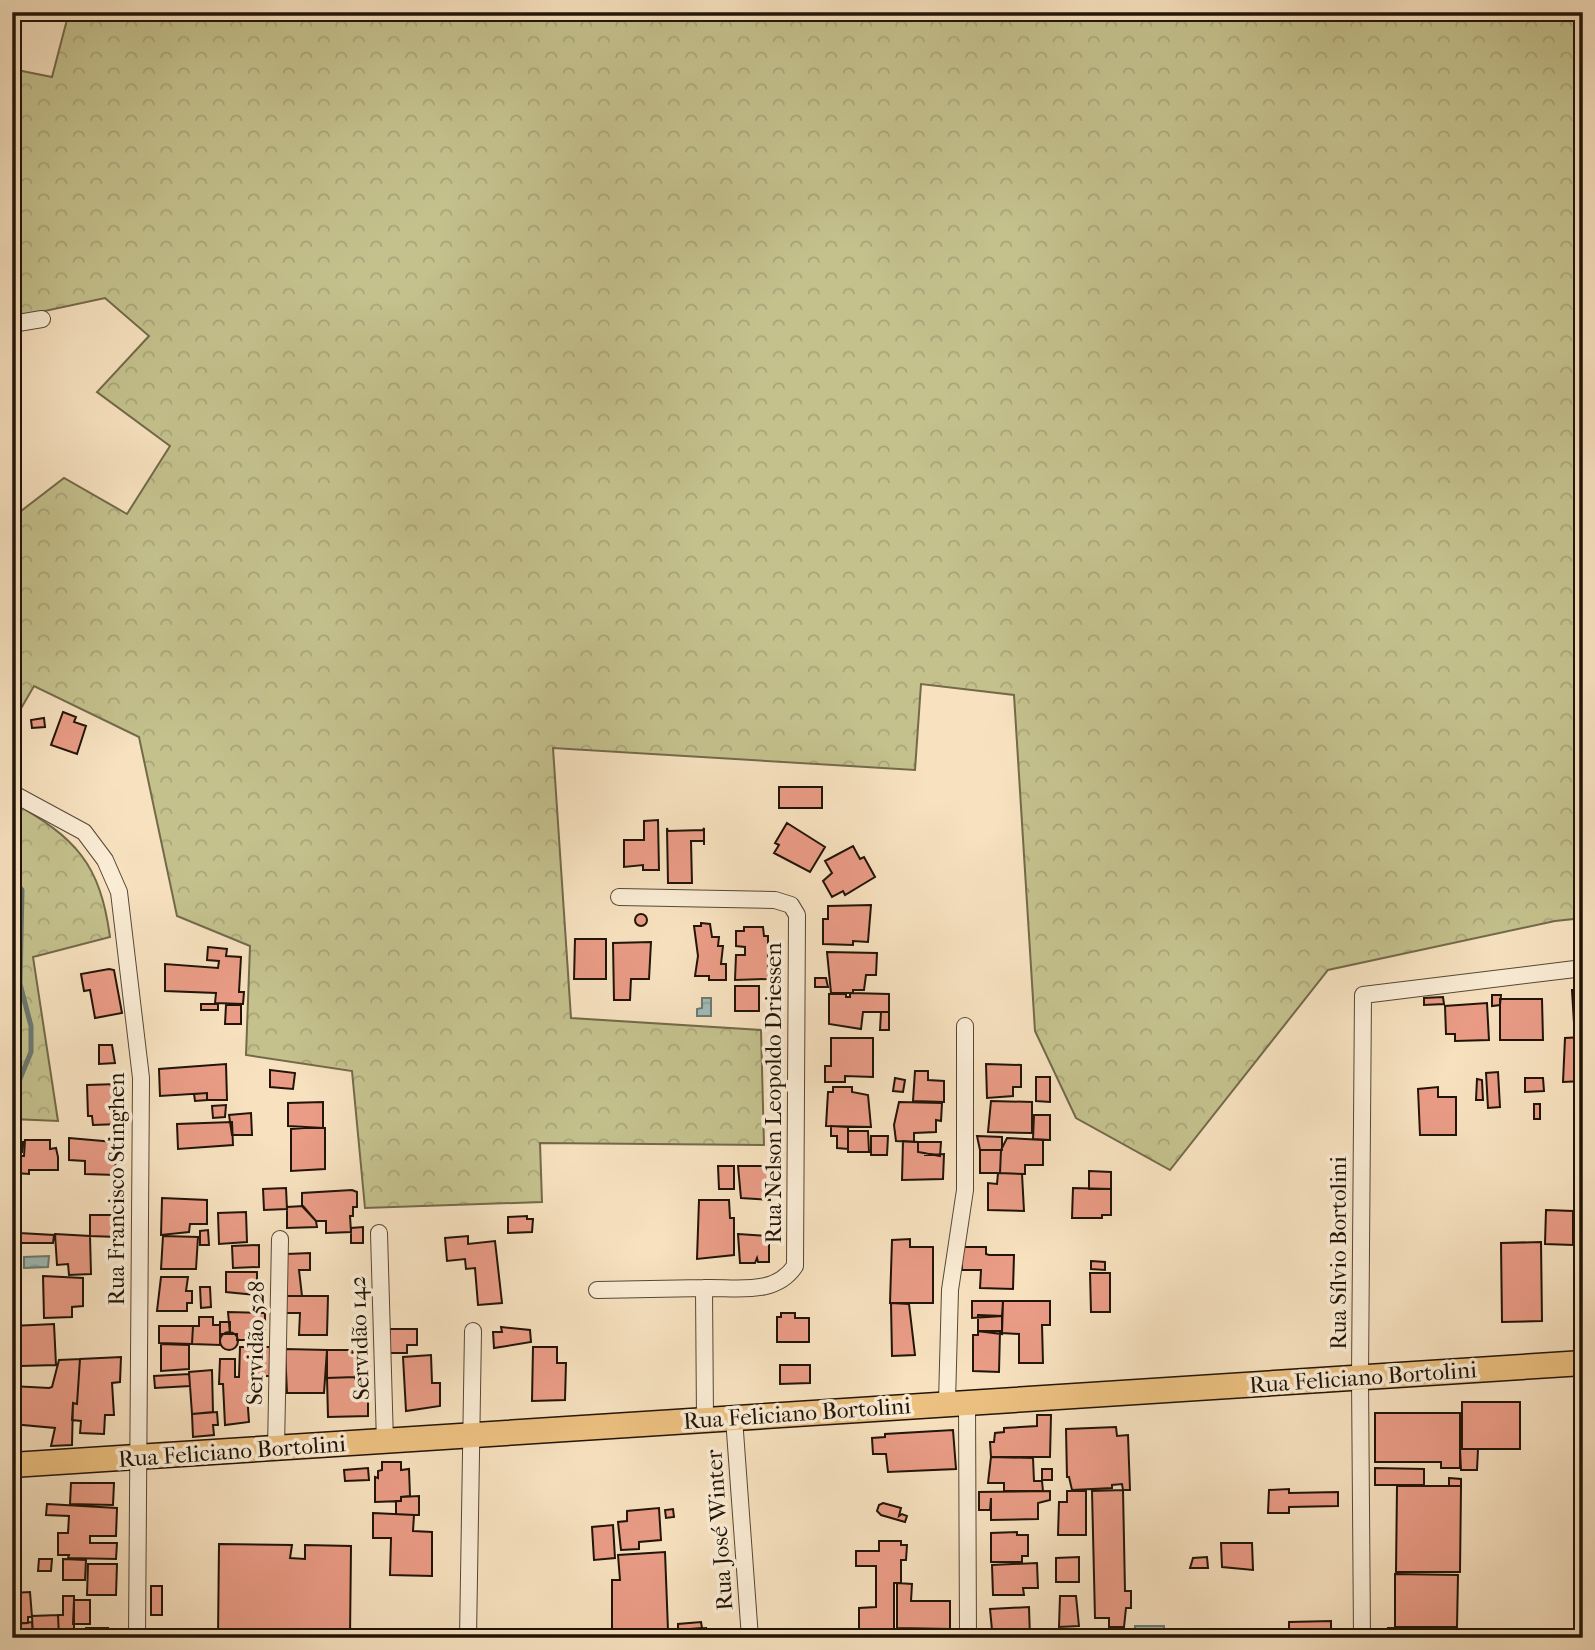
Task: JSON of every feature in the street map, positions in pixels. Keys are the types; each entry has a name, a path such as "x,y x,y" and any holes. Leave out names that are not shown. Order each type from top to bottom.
{"main road":[{"name":"Rua Feliciano Bortolini","path":"12,1465 1583,1363"}],"street":[{"path":"12,324 42,319"},
{"name":"Rua Francisco Stinghen","path":"12,793 84,832 105,860 118,892 141,1078 137,1638"},
{"name":"Rua Nelson Leopoldo Driessen","path":"619,897 775,901 791,905 797,915 795,1266 786,1279 773,1286 704,1288"},
{"name":"Rua Sílvio Bortolini","path":"1362,1638 1360,1377 1363,995 1583,968"},
{"path":"965,1026 964,1190 950,1290 968,1638"},
{"name":"Servidão 142","path":"379,1233 385,1442"},
{"name":"Servidão 528","path":"276,1449 280,1238"},
{"path":"597,1290 704,1288 705,1420"},
{"path":"468,1638 474,1331"},
{"name":"Rua José Winter","path":"734,1418 750,1638"}],"green space":[{"path":"69,12 1583,12 1583,918 1555,921 1328,970 1170,1170 1076,1118 1035,1031 1014,695 921,684 915,770 553,748 571,1018 761,1030 764,1145 540,1143 542,1202 365,1208 352,1071 246,1055 250,946 177,916 139,737 34,686 12,724 12,518 64,478 127,514 170,446 97,392 149,336 105,298 12,318 12,69 52,77"},
{"path":"12,802 53,828 81,855 99,890 110,937 33,957 58,1121 12,1119"}],"water":[{"path":"702,998 711,998 711,1016 697,1016 697,1009 702,1008"},
{"path":"49,1256 48,1267 24,1268 24,1257"},
{"path":"1135,1626 1164,1626 1164,1638 1135,1638"}],"building":[{"path":"63,712 76,717 74,722 86,726 77,754 51,745"},
{"path":"44,718 45,727 32,728 31,720"},
{"path":"779,787 822,787 822,808 779,808"},
{"path":"658,820 659,870 643,870 643,865 624,867 624,840 644,840 644,821"},
{"path":"787,823 825,847 810,872 774,853 779,845 775,843"},
{"path":"667,828 668,831 704,828 704,841 691,841 692,883 668,883"},
{"path":"853,846 860,859 864,857 875,877 845,895 843,891 832,897 823,881 832,873 825,861"},
{"path":"871,905 868,942 853,941 853,945 823,944 823,919 828,919 828,906"},
{"path":"641,914 647,920 641,926 635,920"},
{"path":"701,923 710,924 712,937 719,937 718,946 723,946 721,964 726,964 726,980 709,980 709,976 695,976 698,956 694,926 701,926"},
{"path":"744,927 763,927 764,936 768,936 768,979 735,980 736,955 745,955 745,947 736,946 736,931 744,931"},
{"path":"575,939 606,939 606,979 574,979"},
{"path":"651,942 649,979 631,979 630,1000 614,1000 613,943"},
{"path":"208,947 227,949 226,956 241,957 239,992 244,992 243,1004 215,1003 216,993 165,991 165,964 218,968 219,961 207,960"},
{"path":"827,952 877,953 876,975 866,975 864,990 831,993"},
{"path":"114,970 122,1013 95,1018 90,990 84,991 81,974"},
{"path":"815,978 826,978 828,987 815,987"},
{"path":"735,986 759,986 759,1011 735,1011"},
{"path":"1572,990 1583,990 1583,1022 1574,1023"},
{"path":"850,993 889,994 889,1012 863,1012 861,1029 829,1024 829,994 846,994 846,997 850,997"},
{"path":"1492,995 1501,995 1500,1005 1492,1006"},
{"path":"1443,997 1444,1004 1424,1005 1424,998"},
{"path":"1500,999 1542,999 1543,1040 1500,1040"},
{"path":"1487,1003 1489,1040 1455,1041 1455,1034 1446,1034 1445,1006"},
{"path":"201,1004 218,1004 218,1010 201,1010"},
{"path":"226,1005 241,1005 241,1024 225,1024"},
{"path":"881,1012 889,1012 889,1030 880,1030"},
{"path":"1583,1037 1583,1081 1563,1082 1565,1038"},
{"path":"831,1038 873,1038 873,1077 845,1076 845,1082 825,1082 825,1066 831,1066"},
{"path":"99,1045 112,1045 115,1063 99,1064"},
{"path":"226,1064 227,1100 207,1100 207,1093 160,1096 159,1069"},
{"path":"986,1064 1021,1065 1021,1087 1013,1087 1013,1096 987,1098"},
{"path":"270,1070 295,1073 293,1089 270,1087"},
{"path":"915,1071 928,1071 928,1080 944,1081 944,1102 913,1101"},
{"path":"1498,1072 1500,1107 1488,1108 1486,1073"},
{"path":"1036,1077 1050,1077 1050,1102 1036,1101"},
{"path":"895,1078 905,1080 903,1092 893,1091"},
{"path":"1525,1078 1543,1078 1544,1091 1525,1092"},
{"path":"1477,1079 1482,1080 1483,1100 1476,1100"},
{"path":"118,1084 120,1124 93,1125 92,1116 88,1116 87,1085"},
{"path":"833,1087 852,1087 852,1092 868,1095 871,1127 826,1126 828,1092 833,1092"},
{"path":"1438,1087 1438,1097 1456,1097 1456,1135 1420,1135 1418,1089"},
{"path":"207,1093 207,1100 195,1101 194,1094"},
{"path":"991,1101 1032,1102 1032,1133 988,1132"},
{"path":"323,1102 323,1128 288,1126 288,1103"},
{"path":"899,1102 942,1103 941,1121 936,1120 936,1132 914,1133 914,1142 896,1141 894,1125"},
{"path":"1534,1104 1540,1104 1540,1119 1534,1119"},
{"path":"226,1105 225,1117 213,1118 212,1106"},
{"path":"251,1113 252,1135 232,1135 229,1115"},
{"path":"1034,1115 1050,1115 1050,1140 1033,1139"},
{"path":"232,1122 233,1145 178,1149 177,1124"},
{"path":"831,1126 848,1127 848,1149 837,1148 837,1136 831,1136"},
{"path":"325,1128 325,1169 291,1171 291,1129"},
{"path":"848,1131 868,1131 869,1152 848,1152"},
{"path":"871,1136 888,1136 887,1155 871,1155"},
{"path":"977,1136 1002,1137 1002,1150 980,1150"},
{"path":"69,1138 114,1142 116,1175 85,1174 85,1161 69,1160"},
{"path":"1007,1138 1043,1140 1043,1165 1025,1165 1025,1174 1000,1173 1001,1150"},
{"path":"25,1140 50,1140 50,1149 56,1148 58,1170 14,1173 15,1156 24,1156"},
{"path":"12,1141 23,1142 22,1152 12,1152"},
{"path":"903,1141 918,1142 918,1152 925,1155 944,1154 943,1179 902,1180"},
{"path":"918,1142 941,1142 940,1156 918,1152"},
{"path":"980,1150 1001,1150 1000,1173 980,1173"},
{"path":"718,1166 734,1166 734,1189 719,1189"},
{"path":"738,1166 770,1166 770,1200 741,1198"},
{"path":"1089,1171 1111,1172 1111,1189 1089,1189"},
{"path":"998,1173 1022,1174 1024,1211 988,1210 988,1183 997,1184"},
{"path":"286,1188 287,1209 264,1210 263,1189"},
{"path":"1073,1188 1111,1189 1111,1215 1102,1215 1102,1218 1072,1218"},
{"path":"357,1192 357,1207 353,1207 353,1216 350,1216 351,1232 326,1233 326,1221 316,1221 302,1206 302,1193"},
{"path":"162,1198 207,1200 207,1224 190,1224 189,1232 161,1235"},
{"path":"699,1200 729,1200 730,1218 734,1218 734,1255 697,1259"},
{"path":"12,1206 17,1206 14,1229 12,1229"},
{"path":"303,1206 316,1221 317,1227 287,1228 287,1207"},
{"path":"1546,1210 1573,1211 1573,1245 1545,1244"},
{"path":"246,1212 247,1242 219,1244 218,1213"},
{"path":"90,1215 118,1215 118,1237 90,1236"},
{"path":"527,1216 527,1219 533,1219 532,1232 508,1233 508,1217"},
{"path":"363,1227 363,1243 351,1243 351,1228"},
{"path":"208,1230 209,1245 200,1245 200,1231"},
{"path":"12,1233 19,1233 17,1252 12,1252"},
{"path":"19,1233 54,1235 53,1243 18,1243"},
{"path":"55,1234 90,1236 91,1274 69,1275 68,1264 57,1265"},
{"path":"738,1234 769,1236 769,1262 758,1262 757,1258 755,1263 740,1263"},
{"path":"163,1236 198,1237 196,1269 161,1269"},
{"path":"468,1236 468,1244 495,1241 502,1303 478,1305 475,1268 466,1269 465,1259 447,1261 445,1238"},
{"path":"910,1239 910,1247 933,1247 933,1303 890,1303 892,1240"},
{"path":"1541,1242 1542,1321 1502,1322 1501,1243"},
{"path":"259,1245 259,1267 233,1268 232,1246"},
{"path":"962,1247 986,1247 986,1254 989,1255 1014,1255 1013,1289 980,1288 981,1270 962,1270"},
{"path":"12,1252 17,1252 16,1273 12,1273"},
{"path":"310,1253 310,1270 299,1270 302,1296 286,1296 287,1254"},
{"path":"1091,1261 1105,1262 1105,1270 1091,1269"},
{"path":"226,1272 257,1272 257,1295 226,1292"},
{"path":"1090,1273 1110,1273 1110,1312 1091,1312"},
{"path":"43,1276 83,1278 83,1306 72,1307 72,1317 44,1318"},
{"path":"161,1277 188,1277 186,1291 192,1291 192,1303 187,1303 187,1311 157,1311"},
{"path":"200,1287 210,1287 211,1307 201,1308"},
{"path":"286,1296 328,1296 327,1335 299,1335 300,1313 286,1313"},
{"path":"972,1301 1003,1301 1002,1316 972,1318"},
{"path":"1003,1301 1050,1301 1050,1325 1042,1325 1043,1363 1019,1363 1019,1334 1002,1333"},
{"path":"891,1303 909,1304 915,1355 892,1356"},
{"path":"228,1312 265,1313 265,1340 237,1340 237,1334 230,1334"},
{"path":"781,1313 795,1313 795,1318 809,1318 809,1342 777,1342 777,1317 781,1317"},
{"path":"978,1315 1002,1316 1002,1334 978,1331"},
{"path":"199,1317 213,1317 213,1325 220,1325 220,1345 192,1344 193,1326 199,1326"},
{"path":"220,1322 230,1322 230,1334 220,1334"},
{"path":"54,1324 56,1365 21,1366 21,1338 12,1338 12,1326"},
{"path":"159,1326 193,1326 192,1344 159,1343"},
{"path":"501,1327 530,1330 531,1342 494,1348 493,1332 502,1332"},
{"path":"390,1329 417,1329 417,1345 407,1345 407,1353 390,1353"},
{"path":"978,1331 1000,1331 999,1372 973,1371 973,1335 978,1335"},
{"path":"229,1332 235,1335 238,1341 235,1347 229,1350 223,1347 220,1341 223,1335"},
{"path":"161,1344 189,1345 189,1369 161,1371"},
{"path":"240,1347 270,1347 270,1376 255,1376 255,1393 247,1394 249,1422 225,1425 223,1384 219,1384 220,1359 235,1359 235,1377 239,1377"},
{"path":"533,1347 557,1347 557,1363 566,1363 565,1400 532,1401"},
{"path":"285,1349 327,1350 324,1393 287,1393"},
{"path":"327,1350 355,1350 355,1377 327,1378"},
{"path":"431,1355 432,1383 440,1383 440,1406 406,1411 403,1357"},
{"path":"121,1357 120,1382 112,1383 114,1415 105,1415 104,1434 80,1433 81,1421 72,1420 73,1403 77,1404 80,1359"},
{"path":"80,1359 77,1404 73,1403 72,1445 51,1446 55,1428 12,1424 12,1386 52,1387 59,1360"},
{"path":"780,1365 810,1365 810,1383 780,1384"},
{"path":"212,1370 213,1412 192,1414 189,1372"},
{"path":"189,1374 190,1386 155,1388 154,1376"},
{"path":"355,1377 356,1385 368,1385 368,1416 328,1417 327,1378"},
{"path":"1462,1402 1520,1402 1520,1449 1462,1449"},
{"path":"217,1412 218,1425 213,1425 214,1435 193,1437 192,1414"},
{"path":"1375,1413 1460,1413 1460,1468 1441,1468 1441,1462 1375,1462"},
{"path":"1037,1415 1051,1415 1050,1457 991,1457 990,1442 994,1442 995,1433 1004,1432 1004,1428 1037,1426"},
{"path":"1116,1427 1117,1436 1128,1435 1130,1490 1123,1490 1122,1484 1112,1485 1112,1488 1072,1490 1067,1477 1066,1429"},
{"path":"953,1430 956,1469 888,1472 886,1454 873,1454 872,1438 885,1437 885,1434"},
{"path":"1460,1449 1478,1449 1477,1470 1461,1470"},
{"path":"991,1457 1033,1458 1034,1481 1042,1481 1043,1491 1004,1491 1004,1483 988,1483"},
{"path":"382,1462 401,1462 401,1470 409,1469 410,1496 401,1497 401,1501 375,1502 375,1477 378,1478 378,1471 382,1470"},
{"path":"368,1468 369,1480 345,1481 344,1470"},
{"path":"1375,1468 1424,1469 1424,1485 1375,1485"},
{"path":"1042,1469 1052,1469 1052,1480 1042,1480"},
{"path":"1449,1478 1461,1479 1461,1486 1449,1486"},
{"path":"71,1483 114,1483 113,1505 70,1504"},
{"path":"1397,1486 1461,1486 1460,1572 1396,1572"},
{"path":"1289,1489 1289,1493 1338,1492 1338,1506 1289,1507 1289,1513 1268,1513 1269,1490"},
{"path":"1123,1490 1125,1591 1131,1591 1131,1608 1126,1608 1124,1627 1109,1627 1109,1618 1095,1618 1092,1491"},
{"path":"1050,1491 1050,1500 1038,1503 1038,1519 991,1520 991,1498 990,1510 979,1510 979,1492"},
{"path":"1067,1491 1086,1491 1086,1535 1058,1535 1059,1502 1067,1502"},
{"path":"419,1496 419,1515 396,1515 396,1501 401,1501 401,1497"},
{"path":"883,1503 901,1508 899,1516 907,1516 905,1522 881,1515 877,1511"},
{"path":"47,1504 117,1508 116,1536 90,1536 90,1543 117,1543 116,1559 68,1558 69,1555 58,1555 58,1533 68,1533 69,1516 46,1515"},
{"path":"659,1508 661,1540 639,1542 639,1549 621,1550 618,1522 627,1521 627,1511"},
{"path":"673,1509 674,1517 666,1518 665,1510"},
{"path":"373,1513 414,1515 413,1531 432,1532 432,1576 390,1575 391,1538 373,1538"},
{"path":"613,1525 615,1558 594,1560 592,1527"},
{"path":"1017,1532 1017,1535 1028,1535 1028,1556 1022,1556 1022,1562 991,1562 991,1533"},
{"path":"879,1541 901,1541 901,1545 907,1545 906,1560 901,1560 901,1583 894,1583 894,1638 859,1638 859,1608 876,1607 876,1566 856,1566 856,1551 879,1551"},
{"path":"1221,1543 1252,1543 1253,1570 1222,1567"},
{"path":"219,1544 292,1545 290,1558 305,1559 305,1545 351,1546 350,1638 218,1638"},
{"path":"665,1552 668,1630 612,1634 612,1580 620,1580 618,1555"},
{"path":"1079,1557 1079,1582 1056,1582 1056,1558"},
{"path":"1207,1557 1208,1568 1190,1568 1193,1558"},
{"path":"39,1559 52,1559 51,1571 38,1571"},
{"path":"63,1559 86,1560 85,1580 63,1580"},
{"path":"1037,1563 1038,1588 1023,1588 1024,1595 993,1595 992,1565"},
{"path":"88,1564 117,1564 116,1595 87,1595"},
{"path":"1395,1574 1458,1575 1457,1627 1395,1627"},
{"path":"897,1583 912,1584 911,1601 950,1601 950,1629 897,1628"},
{"path":"151,1586 162,1586 162,1615 151,1615"},
{"path":"30,1592 32,1617 28,1617 28,1623 12,1624 12,1593"},
{"path":"63,1596 74,1596 74,1638 59,1638 58,1615 63,1615"},
{"path":"1060,1596 1076,1596 1079,1626 1059,1627"},
{"path":"74,1600 90,1600 90,1624 73,1624"},
{"path":"1029,1607 1030,1638 1001,1638 1001,1634 992,1630 990,1609"},
{"path":"58,1615 59,1638 33,1637 32,1616"},
{"path":"1331,1621 1331,1638 1289,1638 1289,1622"},
{"path":"32,1622 33,1637 36,1638 12,1638 12,1624"},
{"path":"701,1622 702,1628 678,1630 678,1624"},
{"path":"86,1628 108,1628 107,1638 74,1638 74,1634 86,1634"},
{"path":"706,1628 706,1638 612,1638 612,1634"},
{"path":"1388,1628 1405,1628 1405,1638 1388,1638"}],"waterway":[{"path":"12,878 22,890 20,984 31,1026 31,1052 12,1098"}]}
